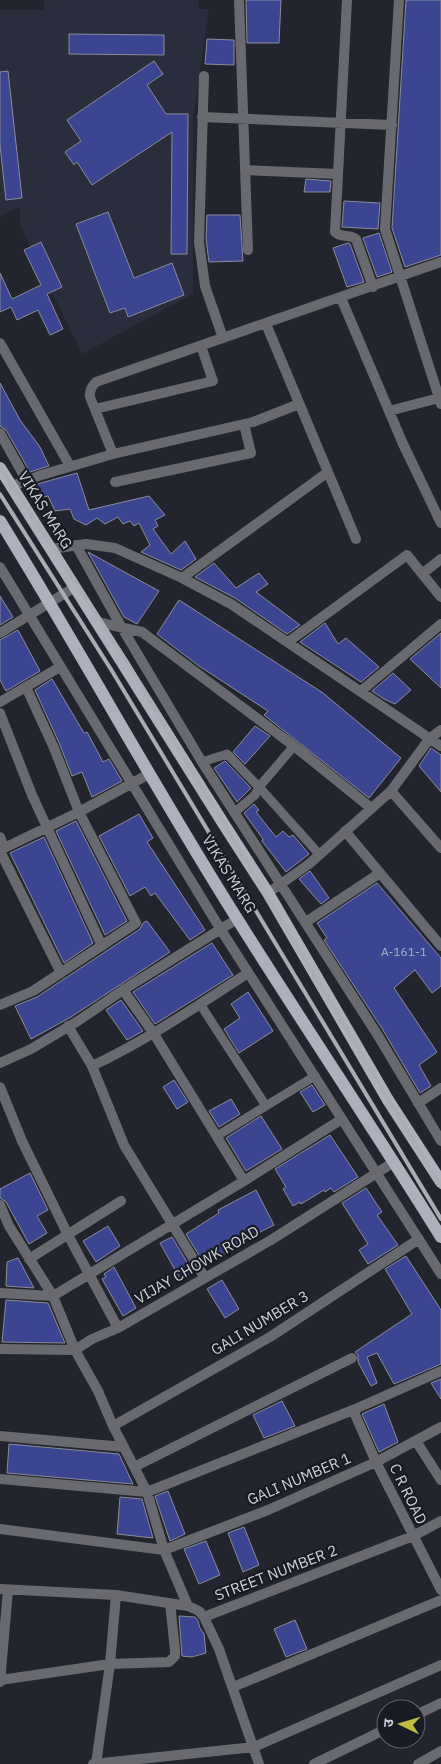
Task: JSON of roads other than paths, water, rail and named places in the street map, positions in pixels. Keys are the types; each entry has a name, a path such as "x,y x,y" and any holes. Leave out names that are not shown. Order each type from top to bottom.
{"main road":[{"name":"VIKAS MARG","path":"0,468 268,893 388,1100 441,1182"},
{"name":"VIKAS MARG","path":"0,521 50,602 149,774 237,919 441,1237"}],"street":[{"path":"239,0 248,250"},
{"path":"347,0 335,232 339,235 356,239 373,287"},
{"path":"390,411 440,401 385,229 398,0"},
{"path":"204,76 199,242 205,286 224,338"},
{"path":"202,117 392,125"},
{"path":"245,170 338,174"},
{"path":"113,454 89,392 96,382 441,262"},
{"path":"341,298 441,523"},
{"path":"266,324 356,539"},
{"path":"0,343 70,466"},
{"path":"95,409 213,381 200,346"},
{"path":"11,486 113,454 244,424 299,404"},
{"path":"115,482 251,453 244,424"},
{"path":"0,433 27,481"},
{"path":"182,578 328,472"},
{"path":"81,544 122,628 202,762 377,1034 441,1141"},
{"path":"51,549 81,544 116,548 182,578 231,604 441,746"},
{"path":"288,642 406,555 441,596"},
{"path":"422,574 441,558"},
{"path":"0,567 221,930 441,1274"},
{"path":"0,633 74,587"},
{"path":"98,622 142,632 294,746 371,808"},
{"path":"361,691 441,624"},
{"path":"0,702 60,667"},
{"path":"0,1005 33,992 136,923 80,812 54,748 26,687"},
{"path":"0,712 32,795 102,946"},
{"path":"268,893 309,864 391,791 430,738 441,730"},
{"path":"61,973 1,846 80,812 149,774"},
{"path":"391,791 441,848"},
{"path":"345,830 441,946"},
{"path":"306,922 380,873"},
{"path":"0,1063 32,1049 237,919"},
{"path":"92,1066 154,1034 248,973"},
{"path":"123,990 154,1034 244,1181"},
{"path":"68,1026 92,1066 124,1145 205,1278"},
{"path":"0,1088 22,1140 68,1235 118,1328"},
{"path":"418,1102 441,1088"},
{"path":"0,1293 53,1296 244,1181 342,1118"},
{"name":"VIJAY CHOWK ROAD","path":"75,1350 92,1339 118,1328 271,1240 394,1162"},
{"path":"29,1259 122,1201"},
{"path":"0,1205 5,1226 53,1296 75,1350 98,1391 113,1426 147,1492 164,1550 188,1606"},
{"name":"GALI NUMBER 3","path":"113,1426 270,1338 419,1239"},
{"path":"0,1349 75,1350"},
{"path":"134,1467 352,1358"},
{"path":"0,1478 147,1492 353,1410 441,1371"},
{"name":"C R ROAD","path":"353,1410 412,1536 441,1590"},
{"name":"GALI NUMBER 1","path":"164,1550 268,1510 376,1462 441,1427"},
{"path":"0,1436 124,1447"},
{"path":"416,1441 441,1478"},
{"name":"STREET NUMBER 2","path":"4,1590 116,1594 188,1606 199,1611 204,1617 412,1536 441,1521"},
{"path":"0,1529 164,1550"},
{"path":"4,1590 0,1681 110,1664 163,1662 172,1659 175,1650 170,1603"},
{"path":"116,1594 110,1664 95,1764 254,1747 441,1666"},
{"path":"233,1687 441,1600"},
{"path":"204,1617 219,1649 260,1764"},
{"path":"426,1710 441,1703"},
{"path":"314,1764 376,1734"},
{"path":"418,1764 441,1751"}],"lane":[{"path":"234,813 255,795 294,746"},
{"path":"202,762 227,754 260,787 319,854"},
{"path":"200,1004 266,1106"},
{"path":"217,1136 315,1076"}],"railway":[{"path":"0,466 127,662 441,1187"},
{"path":"0,494 112,671 441,1219"}]}
